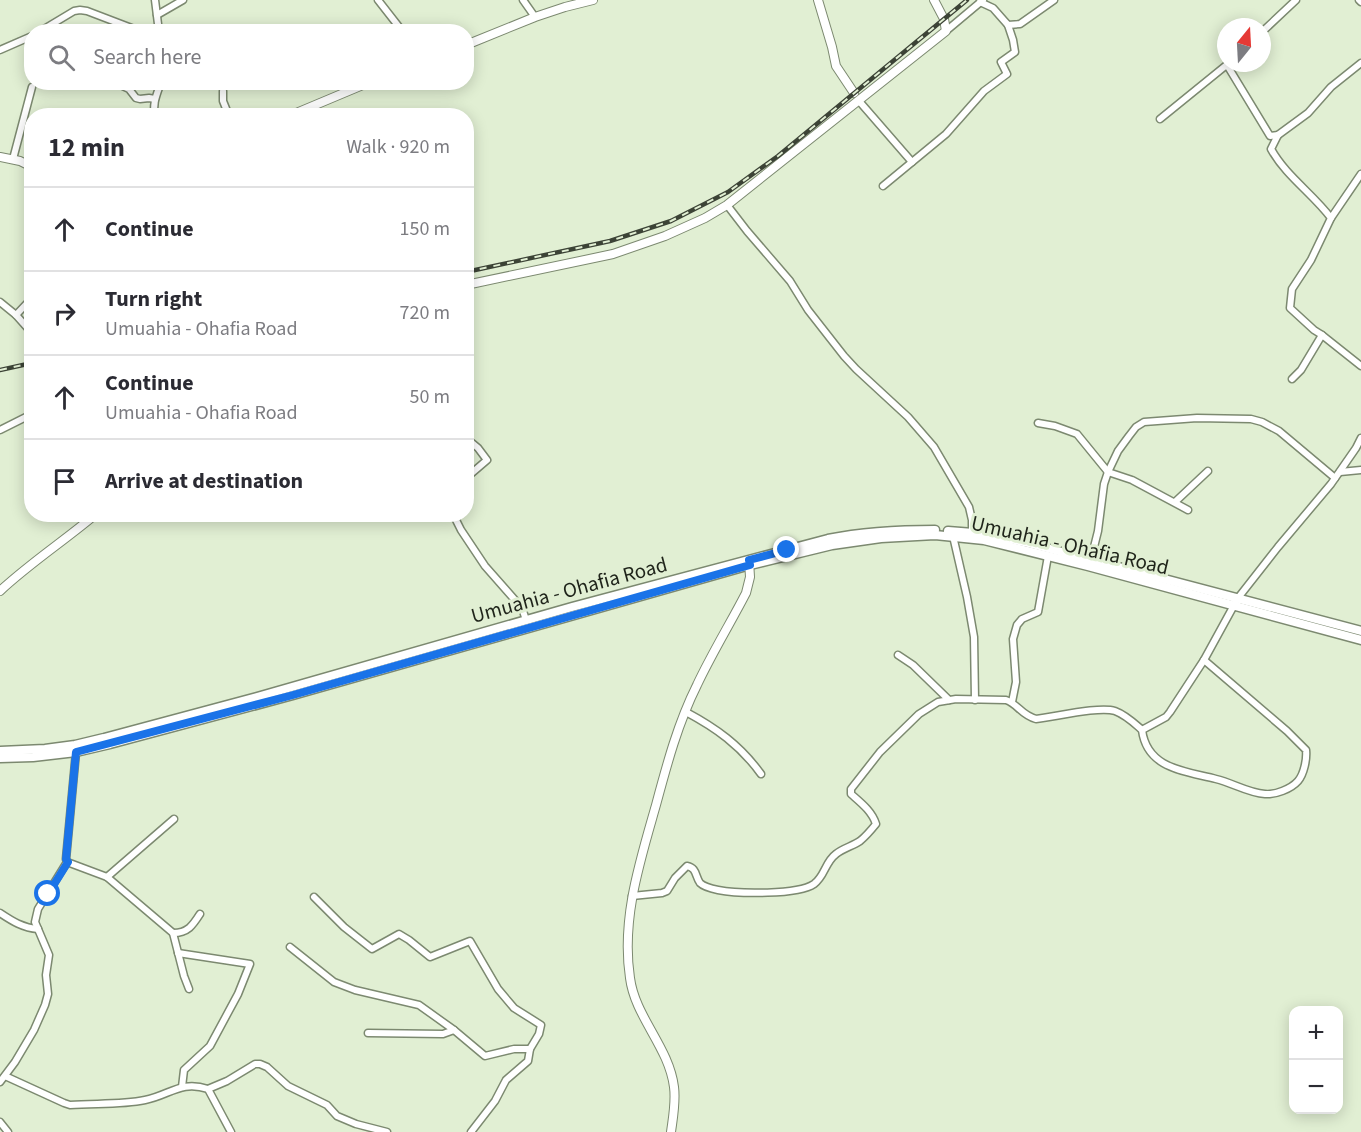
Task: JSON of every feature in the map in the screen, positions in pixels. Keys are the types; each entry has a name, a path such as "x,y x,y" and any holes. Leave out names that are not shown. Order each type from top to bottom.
{"main road":[{"name":"Umuahia - Ohafia Road","path":"0,751 45,749 110,740 293,695 851,534 911,530 972,532 1024,542 1091,559 1361,640"},
{"name":"Umuahia - Ohafia Road","path":"0,758 76,752 110,740 526,620 750,562 857,540 906,536 984,540 1361,631"}],"street":[{"path":"155,0 158,24"},
{"path":"157,15 183,0"},
{"path":"378,0 397,24"},
{"path":"523,0 535,17"},
{"path":"474,42 535,17 593,0"},
{"path":"818,0 836,66 854,93"},
{"path":"934,0 944,19 946,31"},
{"path":"1008,25 1020,24 1053,0"},
{"path":"1271,24 1296,0"},
{"path":"474,283 613,254 665,236 705,218 728,205 981,1 993,8 1008,25 1015,52 1001,62 1007,74 984,91 946,134 883,186"},
{"path":"52,24 74,11 80,10 121,24"},
{"path":"0,50 24,40"},
{"path":"1330,218 1295,182 1270,149 1278,135 1308,113 1331,87 1361,63"},
{"path":"1160,119 1218,72"},
{"path":"1233,72 1270,136 1278,135"},
{"path":"26,108 31,90"},
{"path":"130,90 136,98 154,99"},
{"path":"154,108 154,99 158,90"},
{"path":"308,108 351,90"},
{"path":"223,91 226,108"},
{"path":"859,101 912,162"},
{"path":"13,159 24,117"},
{"path":"0,157 24,163"},
{"path":"1361,174 1330,218 1311,260 1292,289 1290,308 1314,330 1361,366"},
{"path":"728,205 856,369 908,417 934,447 969,507 972,532"},
{"path":"0,302 24,324"},
{"path":"16,315 24,306"},
{"path":"1292,379 1301,370 1322,335"},
{"path":"0,430 24,418"},
{"path":"1091,559 1108,472 1129,436 1136,427 1144,422 1197,418 1251,419 1279,431 1337,475 1361,470"},
{"path":"1038,423 1077,434 1108,472 1132,480 1188,510"},
{"path":"1142,730 1166,717 1170,712 1204,660 1236,602 1337,475 1361,438"},
{"path":"474,445 487,460 474,471"},
{"path":"1175,502 1208,471"},
{"path":"0,591 87,522"},
{"path":"457,522 485,566 522,608 526,620"},
{"path":"953,537 968,597 974,637 975,700"},
{"path":"1012,702 1016,682 1013,639 1017,625 1022,619 1038,612 1047,556"},
{"path":"671,1132 675,1102 674,1086 663,1054 634,999 630,980 627,954 632,896 668,762 696,685 746,593 750,577 750,562"},
{"path":"898,655 913,665 949,700"},
{"path":"632,896 667,891 675,878 687,866 695,871 700,883 704,886 719,890 795,891 813,885 821,878 827,863 833,856 860,841 876,824 870,812 851,794 851,789 880,752 919,714 938,702 949,700 1006,700 1012,702 1028,717 1036,719 1101,710 1114,711 1128,718 1142,730 1148,748 1169,767 1218,779 1267,795 1286,789 1297,782 1306,750 1287,730 1204,660"},
{"path":"686,712 719,731 740,749 760,774"},
{"path":"68,862 66,859 76,752"},
{"path":"107,877 174,819"},
{"path":"68,862 107,877 173,933 189,989"},
{"path":"0,1082 34,1030 45,1005 48,994 46,975 49,955 35,922 38,909 68,862"},
{"path":"314,897 344,927 372,949 399,934 430,957 470,941 498,989 514,1008 541,1025 539,1034 530,1049 528,1061 506,1080 495,1101 471,1132"},
{"path":"0,913 15,923 38,929"},
{"path":"173,933 181,933 191,927 200,914"},
{"path":"290,947 334,982 355,990 419,1005 485,1056 514,1049 530,1049"},
{"path":"178,953 250,964 238,994 210,1046 184,1070 182,1087"},
{"path":"368,1033 443,1034 454,1030"},
{"path":"5,1076 64,1104 123,1103 148,1100 182,1087 198,1086 208,1089 260,1064 267,1067 288,1086 327,1105 337,1116 387,1132"},
{"path":"208,1089 231,1132"},
{"path":"0,1122 8,1132"}],"railway":[{"path":"474,270 610,241 671,221 728,192 778,156 967,0"},
{"path":"0,370 24,365"}],"route":[{"path":"48,894 68,862 66,859 76,752 293,695 724,574 750,565 749,560 787,550"}]}
